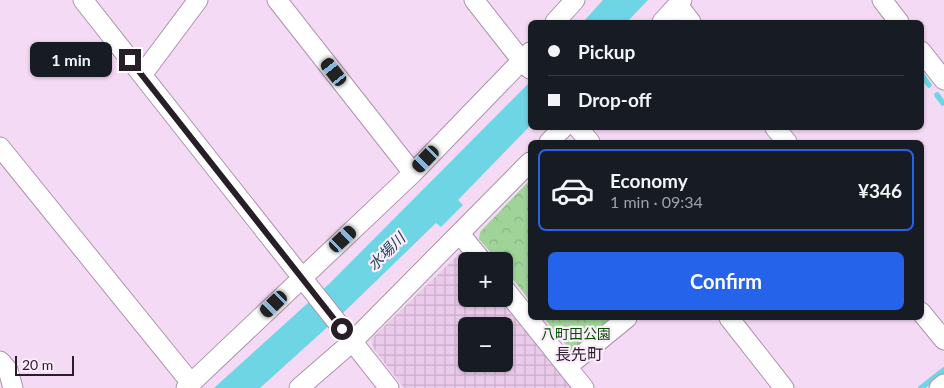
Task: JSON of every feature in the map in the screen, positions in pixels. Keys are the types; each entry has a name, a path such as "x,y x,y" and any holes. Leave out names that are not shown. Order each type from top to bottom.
{"street":[{"path":"83,0 389,388"},
{"path":"142,75 198,0"},
{"path":"277,0 413,173"},
{"path":"0,147 189,386 413,173 527,60 474,0"},
{"path":"557,20 575,0"},
{"path":"882,0 897,20"},
{"path":"664,20 680,3 690,20"},
{"path":"924,55 944,80"},
{"path":"551,140 561,130"},
{"path":"580,130 588,140"},
{"path":"777,130 785,140"},
{"path":"299,388 347,335 460,234 528,164"},
{"path":"460,234 475,252"},
{"path":"513,299 528,318"},
{"path":"924,316 944,340"},
{"path":"530,320 584,388"},
{"path":"567,367 625,320"},
{"path":"731,320 784,388"},
{"path":"0,361 8,370 13,388"},
{"path":"938,388 944,384"}],"shaded area":[{"path":"458,255 458,307 510,307 575,388 404,388 373,348 371,339"}],"green space":[{"name":"八町田公園","path":"528,182 528,298 513,279 513,252 490,252 479,239 480,232"},
{"name":"八町田公園","path":"546,320 618,320 579,351 571,351"}],"water":[{"path":"603,0 648,0 629,20 585,20"},
{"name":"水場川","path":"528,84 528,128 458,200 463,205 441,227 436,223 343,313 260,388 214,388 330,283"}],"waterway":[{"path":"924,78 929,85"},
{"path":"937,95 943,103"},
{"path":"921,388 944,370"}],"district":[{"name":"長先町","path":"579,353"}],"route":[{"path":"130,60 342,329"}]}
